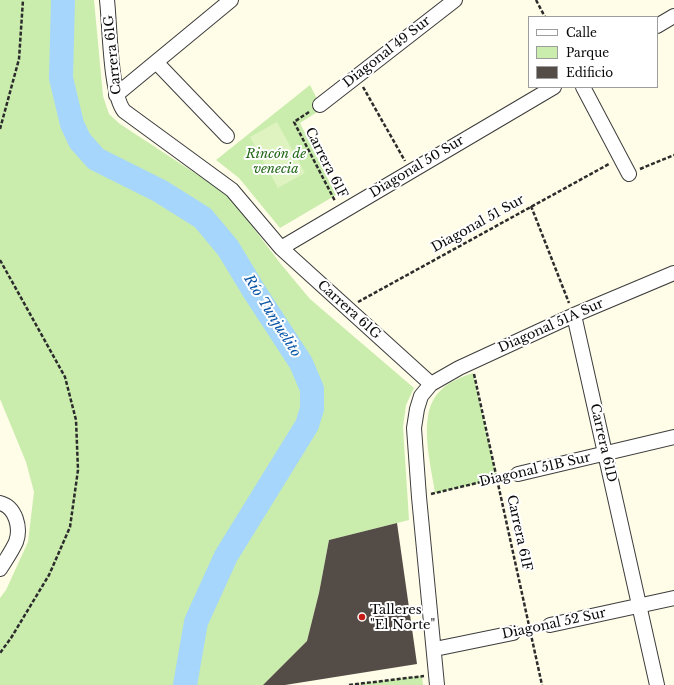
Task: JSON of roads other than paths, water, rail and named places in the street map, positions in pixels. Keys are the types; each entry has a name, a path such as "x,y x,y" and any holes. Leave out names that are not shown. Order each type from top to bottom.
{"street":[{"name":"Carrera 61G","path":"107,0 116,95 120,107 128,115 232,190 281,248 431,384"},
{"path":"116,95 231,0"},
{"name":"Diagonal 49 Sur","path":"320,105 455,0"},
{"path":"658,25 674,16"},
{"path":"156,62 227,136"},
{"name":"Diagonal 50 Sur","path":"281,248 552,88"},
{"path":"584,88 629,174"},
{"name":"Diagonal 51A Sur","path":"431,384 471,362 574,315 674,273"},
{"name":"Carrera 61D","path":"574,315 657,685"},
{"path":"431,384 421,396 414,428 419,497 437,680"},
{"name":"Diagonal 51B Sur","path":"518,474 674,437"},
{"path":"0,503 5,504 12,510 15,516 18,535 16,542 0,569"},
{"name":"Diagonal 52 Sur","path":"550,624 674,598"},
{"name":"Diagonal 52 Sur","path":"435,649 513,632"}],"waterway":[{"name":"Río Tunjuelito","path":"63,0 61,78 72,124 80,141 96,159 160,191 203,218 228,248 301,363 312,389 312,409 307,425 226,556 196,622 185,685"}],"place":[{"name":"Talleres \"El Norte\"","path":"362,617"}],"park label":[{"name":"Rincón de venecia","path":"276,162"}]}
